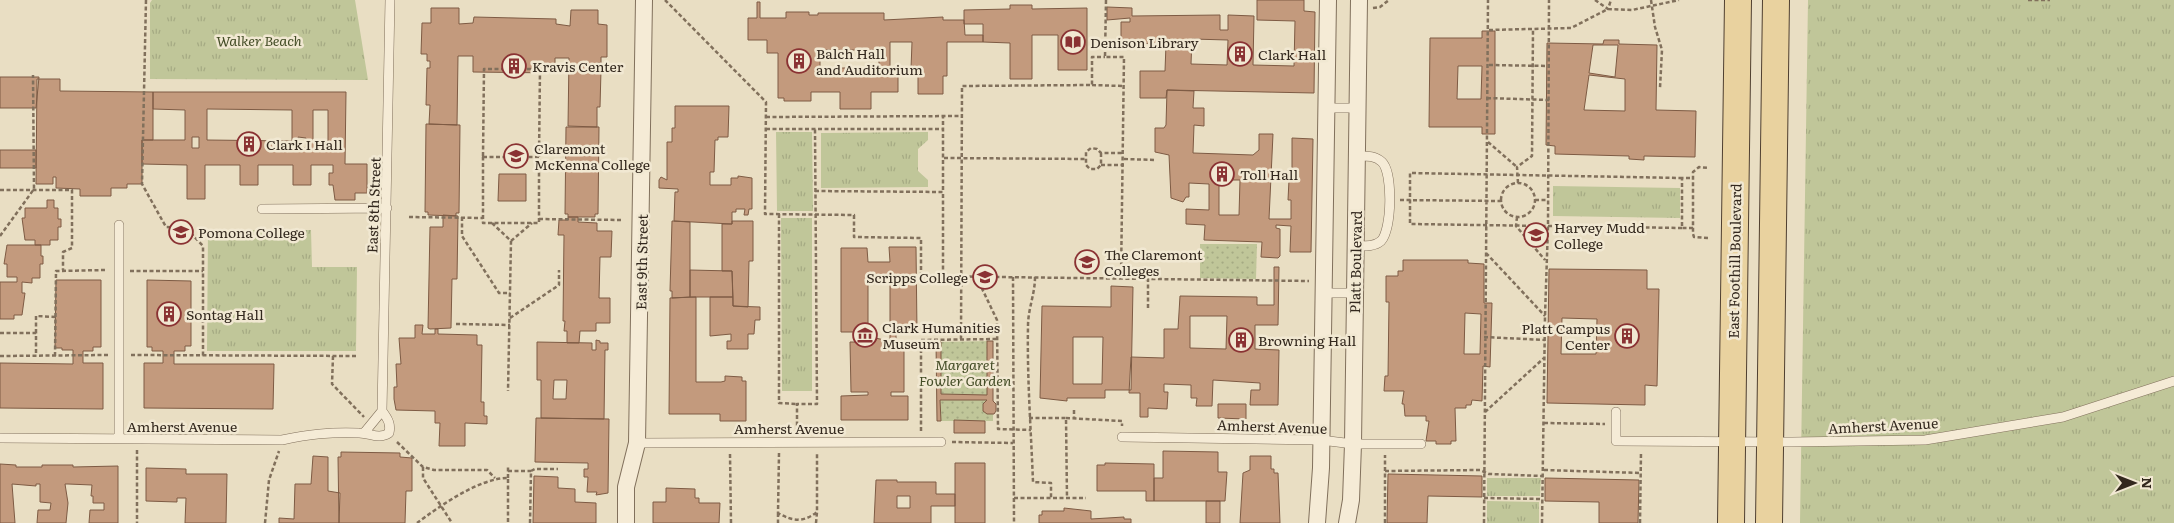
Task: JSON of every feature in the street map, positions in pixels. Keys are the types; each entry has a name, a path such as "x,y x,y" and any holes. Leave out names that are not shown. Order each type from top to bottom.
{"main road":[{"name":"East Foothill Boulevard","path":"1731,523 1738,0"},
{"path":"1769,523 1776,0"}],"street":[{"name":"East 9th Street","path":"626,523 626,487 637,443 644,0"},
{"path":"1317,523 1321,440 1318,287 1326,108 1328,0"},
{"name":"Platt Boulevard","path":"1347,523 1353,444 1357,108 1364,4"}],"lane":[{"name":"East 8th Street","path":"389,433 388,419 382,411 390,0"},
{"path":"1326,108 1357,108"},
{"path":"1355,246 1372,246 1382,240 1388,229 1389,200 1389,173 1382,161 1371,156 1356,156"},
{"path":"262,209 387,208"},
{"path":"119,225 120,439"},
{"path":"1318,287 1355,293"},
{"name":"Amherst Avenue","path":"1616,412 1616,441 1925,440 2063,417 2174,381"},
{"path":"364,433 382,411"},
{"name":"Amherst Avenue","path":"0,438 282,440 319,432 364,433 376,437 389,433"},
{"name":"Amherst Avenue","path":"1122,437 1321,440 1353,444 1421,444"},
{"name":"Amherst Avenue","path":"637,443 941,442"}],"path":[{"path":"146,0 142,184 166,227 186,228 202,246 203,356"},
{"path":"665,0 766,102 765,214 816,213 854,215 854,237 921,238 921,276 1148,278 1318,287"},
{"path":"1104,57 1106,0"},
{"path":"1364,4 1380,7 1389,0"},
{"path":"1484,523 1488,0"},
{"path":"1542,523 1549,175 1549,0"},
{"path":"1595,0 1608,9"},
{"path":"1608,9 1610,0"},
{"path":"1651,0 1655,27 1662,50 1660,88"},
{"path":"1489,30 1571,28 1608,9 1632,10 1679,0"},
{"path":"2028,0 2050,0"},
{"path":"1517,167 1532,156 1533,29"},
{"path":"1092,85 1092,57 1124,57 1121,278"},
{"path":"1489,65 1550,66"},
{"path":"484,69 540,69 539,157 539,223 483,223 484,69"},
{"path":"0,236 34,189 34,75"},
{"path":"961,339 962,86 1124,86"},
{"path":"1488,98 1550,100"},
{"path":"942,276 943,116"},
{"path":"766,117 962,116"},
{"path":"766,129 943,129"},
{"path":"778,214 778,403 817,404 815,129"},
{"path":"1488,141 1517,167 1518,183"},
{"path":"1091,148 1098,149 1101,153 1101,165 1098,169 1090,169 1086,165 1086,152 1091,148"},
{"path":"1101,153 1124,153"},
{"path":"483,157 539,157"},
{"path":"944,158 1086,159"},
{"path":"1124,159 1156,160"},
{"path":"1101,165 1124,165"},
{"path":"1708,238 1694,237 1693,228 1694,178 1696,169 1709,168"},
{"path":"1693,228 1410,224 1410,173 1694,178"},
{"path":"1682,178 1682,228"},
{"path":"1518,183 1528,187 1534,200 1530,212 1517,217 1505,211 1501,201 1508,186 1518,183"},
{"path":"0,190 72,190 72,248 63,252 63,270"},
{"path":"816,191 943,192"},
{"path":"1389,200 1501,201"},
{"path":"1534,200 1548,200"},
{"path":"409,217 483,218"},
{"path":"462,217 462,236 499,293 510,293"},
{"path":"1517,217 1516,226 1546,261"},
{"path":"539,219 621,220"},
{"path":"492,223 511,241 508,391"},
{"path":"511,241 532,223"},
{"path":"1485,253 1545,316"},
{"path":"510,318 559,285 559,270"},
{"path":"56,356 56,271 203,271"},
{"path":"976,276 996,313 998,339 998,429 1031,430"},
{"path":"1013,277 1014,523"},
{"path":"1035,277 1034,297 1028,324 1029,418 1033,482 1051,483 1051,498"},
{"path":"1148,278 1148,308"},
{"path":"36,356 36,316 56,317"},
{"path":"456,324 510,325"},
{"path":"0,333 36,333"},
{"path":"1484,337 1545,340"},
{"path":"921,442 920,340 998,339"},
{"path":"0,356 358,356"},
{"path":"333,356 332,384 371,424"},
{"path":"1485,412 1544,358"},
{"path":"797,404 797,442"},
{"path":"1074,410 1074,418"},
{"path":"1029,418 1122,421 1122,437"},
{"path":"1066,418 1066,498"},
{"path":"1544,423 1616,425"},
{"path":"389,433 424,467 434,470 487,470 495,478"},
{"path":"137,439 137,523"},
{"path":"265,523 269,480 282,440"},
{"path":"816,523 818,441"},
{"path":"1640,523 1641,441"},
{"path":"730,442 731,523"},
{"path":"941,442 1013,443"},
{"path":"778,523 780,443"},
{"path":"1385,523 1386,457"},
{"path":"508,465 508,523"},
{"path":"424,467 423,478 452,523"},
{"path":"508,471 558,469"},
{"path":"1386,471 1480,470 1485,472 1542,476"},
{"path":"1544,470 1641,473"},
{"path":"530,523 531,471"},
{"path":"417,523 440,506 495,478 508,478"},
{"path":"1014,498 1086,498"},
{"path":"1484,498 1542,499"},
{"path":"778,513 788,519 800,520 816,512"}],"green space":[{"name":"Walker Beach","path":"152,0 355,0 368,80 150,79 150,3"},
{"path":"1808,0 2174,0 2174,523 1800,523"},
{"path":"776,132 812,132 813,211 777,211"},
{"path":"928,132 928,140 918,149 918,171 928,180 928,187 821,188 821,133"},
{"path":"1553,186 1680,188 1680,218 1553,216"},
{"path":"781,218 812,218 812,391 782,391"},
{"path":"208,230 311,230 312,267 357,267 356,351 207,351"},
{"path":"1200,244 1257,244 1256,279 1200,278"},
{"name":"Margaret Fowler Garden","path":"993,341 993,421 937,421 936,342"},
{"path":"1487,478 1541,478 1540,496 1487,496"},
{"path":"1487,501 1539,502 1539,523 1487,523"}],"building":[{"name":"Clark Hall","path":"1257,0 1304,0 1304,11 1315,12 1314,93 1167,90 1166,98 1140,98 1140,71 1165,71 1166,44 1130,43 1130,40 1121,40 1121,22 1130,22 1130,18 1107,20 1107,7 1132,8 1132,16 1220,15 1220,30 1228,30 1228,15 1254,16 1253,65 1294,66 1295,21 1257,20","holes":["1192,39 1228,40 1227,65 1191,64"]},
{"name":"Balch Hall and Auditorium","path":"757,2 760,2 760,18 786,18 786,12 809,12 809,15 818,15 818,13 884,13 884,20 943,17 943,20 964,20 965,35 983,35 983,42 947,42 947,76 943,76 943,94 918,94 918,76 898,76 898,92 871,92 871,109 840,109 840,92 811,92 811,101 784,101 784,98 778,98 778,53 767,53 767,40 748,40 748,18 757,18","holes":["890,42 912,42 911,69 890,68","820,50 879,50 879,68 820,68"]},
{"name":"Denison Library","path":"1010,5 1032,5 1032,9 1087,8 1087,70 1058,70 1058,35 1032,35 1032,79 1010,79 1010,43 983,42 983,24 964,24 964,10 1010,9"},
{"name":"Kravis Center","path":"431,8 459,8 459,24 473,23 474,17 556,19 556,24 570,26 571,10 598,10 598,24 607,25 607,57 601,57 601,63 597,63 597,70 601,70 600,107 597,107 597,127 568,126 569,58 555,58 555,73 473,72 473,56 458,56 457,125 429,124 430,105 426,105 427,68 430,68 430,61 427,61 427,54 421,54 422,23 431,23"},
{"path":"1482,31 1495,31 1495,134 1482,134 1482,127 1429,127 1430,38 1482,38","holes":["1458,66 1482,66 1481,99 1457,99"]},
{"path":"1604,40 1619,40 1619,44 1657,45 1656,110 1696,111 1695,157 1644,156 1644,160 1629,159 1629,156 1555,154 1555,146 1546,145 1547,43 1603,44","holes":["1589,75 1625,79 1625,111 1584,110"]},
{"path":"1593,45 1618,45 1615,77 1589,73"},
{"path":"0,77 39,77 36,108 0,108"},
{"path":"37,79 60,79 60,91 153,92 153,140 142,140 142,184 127,184 127,188 111,188 111,196 80,196 80,189 56,188 56,177 53,177 53,184 36,184"},
{"name":"Toll Hall","path":"1167,90 1194,91 1193,108 1204,108 1204,126 1194,125 1193,153 1253,155 1259,150 1259,134 1273,134 1269,219 1291,219 1291,200 1288,200 1289,180 1292,180 1292,138 1313,139 1311,252 1290,252 1291,226 1276,225 1276,228 1280,229 1280,256 1278,258 1261,257 1262,242 1204,240 1205,225 1186,224 1186,209 1209,210 1209,184 1189,183 1189,197 1186,197 1183,202 1171,198 1169,155 1155,152 1155,128 1164,128 1166,125","holes":["1219,180 1240,180 1239,215 1219,215"]},
{"name":"Clark I Hall","path":"153,92 346,92 345,164 367,164 367,193 355,193 355,200 335,200 333,185 329,185 329,173 333,173 333,165 311,165 311,185 293,185 293,165 258,165 258,185 240,185 240,165 205,165 205,199 187,199 187,165 142,164 142,140 185,140 185,110 153,109","holes":["207,109 292,110 292,141 207,140","313,110 328,110 328,141 313,141","192,137 199,137 199,148 192,148","298,137 306,138 306,148 298,148"]},
{"path":"675,106 729,106 728,137 718,137 718,140 715,140 714,172 710,172 710,185 731,185 731,178 738,178 738,176 752,178 752,209 749,209 748,215 744,215 745,209 736,209 736,212 732,212 732,224 674,221 675,192 678,192 678,189 659,188 659,180 661,177 667,180 667,142 672,142 672,128 675,128"},
{"path":"426,124 460,125 459,213 456,213 456,216 428,215 428,212 425,212"},
{"path":"566,127 599,127 598,214 595,214 595,217 568,217 568,214 565,214"},
{"path":"0,150 36,150 36,168 0,168"},
{"path":"499,174 526,174 526,201 498,201"},
{"path":"47,200 54,200 54,208 58,208 58,219 61,219 61,227 58,227 58,240 50,240 50,245 35,245 35,240 25,240 22,218 25,218 25,208 47,208"},
{"path":"443,215 458,216 457,279 452,279 451,328 430,329 428,328 430,227 443,227"},
{"path":"568,217 578,217 578,222 597,223 597,231 612,231 611,257 600,257 599,298 610,298 610,323 596,323 596,331 580,331 579,343 567,343 567,331 564,331 565,321 563,321 564,235 558,235 559,220 568,220"},
{"path":"672,221 690,222 690,297 672,298 672,291 670,291"},
{"path":"732,221 753,221 753,261 749,261 748,307 733,306 732,271 722,271 722,224 732,224"},
{"path":"7,245 41,245 43,264 40,264 40,278 32,278 32,283 22,282 22,293 25,293 22,315 14,315 14,319 0,319 0,282 17,282 17,277 7,277 7,264 4,264"},
{"name":"Clark Humanities Museum","path":"889,247 916,247 917,332 896,332 896,341 907,342 907,350 904,350 904,392 891,392 891,396 908,396 908,420 841,420 841,396 868,395 868,392 851,392 850,342 861,342 861,332 841,332 841,248 867,248 868,262 890,262","holes":["868,275 890,275 890,341 875,338 875,341 868,341"]},
{"path":"1403,260 1468,260 1468,263 1484,264 1484,303 1492,303 1490,367 1483,366 1482,401 1472,400 1471,405 1466,405 1466,408 1455,408 1456,441 1451,441 1451,444 1436,444 1436,441 1426,441 1429,421 1426,421 1426,416 1405,416 1404,404 1402,404 1404,391 1384,391 1385,376 1388,376 1389,302 1386,302 1386,276 1398,276 1398,271 1403,271","holes":["1465,313 1481,314 1480,354 1464,354"]},
{"name":"Browning Hall","path":"1274,267 1279,267 1278,325 1255,325 1255,349 1279,350 1278,405 1250,405 1251,390 1260,390 1260,383 1213,380 1212,406 1196,406 1197,398 1191,398 1191,385 1164,384 1164,392 1168,392 1167,409 1148,408 1148,417 1140,417 1140,393 1129,393 1131,357 1164,358 1164,329 1178,329 1180,296 1257,297 1257,305 1274,305","holes":["1190,316 1227,316 1226,349 1190,348"]},
{"name":"Platt Campus Center","path":"1549,269 1647,270 1647,289 1659,289 1657,386 1645,385 1645,405 1547,403","holes":["1562,318 1597,319 1596,354 1561,354"]},
{"path":"690,270 732,271 733,297 690,297"},
{"path":"56,280 101,280 101,347 93,347 93,351 83,351 83,363 103,363 103,409 0,408 0,363 73,364 73,350 55,348"},
{"name":"Sontag Hall","path":"147,280 191,281 191,346 185,346 185,351 174,351 174,364 274,364 273,409 144,408 144,363 163,363 163,351 152,351 152,347 147,347"},
{"path":"1111,286 1133,287 1131,390 1105,390 1105,398 1067,398 1067,401 1040,398 1042,306 1111,307","holes":["1073,337 1103,337 1102,384 1073,384"]},
{"path":"696,297 696,382 721,382 725,381 725,376 742,377 742,381 746,381 746,421 720,421 720,414 669,414 670,298"},
{"path":"710,297 733,297 733,306 760,307 760,320 755,320 754,334 748,334 748,349 727,349 727,341 731,341 731,334 710,336"},
{"path":"415,325 423,325 422,334 435,334 435,329 438,329 438,334 477,335 477,345 482,345 481,402 484,402 484,416 487,416 487,424 465,423 465,446 439,446 440,423 435,423 435,411 396,410 394,387 397,387 396,364 401,364 399,338 415,338"},
{"path":"596,340 600,341 600,343 608,343 608,350 605,350 604,419 541,418 541,380 537,380 537,342 592,343 592,350 596,350","holes":["554,380 567,380 566,399 553,399"]},
{"path":"987,341 993,341 993,401 996,404 996,411 994,414 987,414 983,411 983,404 987,400 940,400 941,421 937,421 936,342 941,342 941,394 987,395"},
{"path":"1218,404 1246,404 1246,419 1218,418"},
{"path":"536,418 609,419 608,493 596,495 597,492 587,492 588,477 584,477 584,469 588,469 588,463 535,462"},
{"path":"954,420 985,421 985,433 954,433"},
{"path":"1163,451 1218,452 1218,472 1227,472 1225,501 1154,501 1154,478 1163,478"},
{"path":"341,452 400,453 400,457 412,458 412,491 406,491 405,523 339,523 338,457 341,457"},
{"path":"313,456 328,457 328,491 340,493 339,523 279,523 279,518 294,519 295,484 311,484"},
{"path":"1250,456 1271,456 1271,469 1274,469 1274,473 1278,473 1280,523 1240,523 1243,473 1250,470"},
{"path":"955,463 985,463 985,523 955,523"},
{"path":"1105,463 1154,464 1154,501 1146,501 1146,491 1097,491 1097,465 1105,465"},
{"path":"0,464 16,465 16,467 42,467 42,465 73,465 73,467 118,466 118,523 89,523 90,510 104,510 104,503 93,503 93,496 91,496 92,485 65,484 68,503 66,523 37,523 38,510 50,510 51,503 40,502 40,484 36,484 36,486 12,484 15,523 0,523"},
{"path":"146,468 186,469 186,474 227,474 226,523 185,523 186,498 177,498 177,502 146,501"},
{"path":"1388,474 1482,476 1482,497 1428,496 1427,523 1387,523"},
{"path":"534,476 558,477 558,488 575,489 575,502 596,503 596,523 533,523"},
{"path":"1545,478 1639,480 1638,523 1599,523 1599,502 1545,501"},
{"path":"876,480 936,482 936,494 955,494 955,506 931,506 931,523 874,523","holes":["897,496 910,496 910,508 897,508"]},
{"path":"666,488 695,489 695,498 699,498 699,503 720,503 719,523 653,523 653,502 666,502"},
{"path":"1206,501 1220,501 1220,523 1206,523"},
{"path":"1064,508 1091,511 1091,519 1124,517 1124,519 1131,519 1131,523 1039,523 1039,515 1042,515 1042,511 1064,511"}],"place":[{"name":"Denison Library","path":"1073,42"},
{"name":"Clark Hall","path":"1240,54"},
{"name":"Balch Hall and Auditorium","path":"799,61"},
{"name":"Kravis Center","path":"514,66"},
{"name":"Clark I Hall","path":"249,144"},
{"name":"Claremont McKenna College","path":"516,156"},
{"name":"Toll Hall","path":"1222,174"},
{"name":"Pomona College","path":"181,232"},
{"name":"Harvey Mudd College","path":"1536,235"},
{"name":"The Claremont Colleges","path":"1087,262"},
{"name":"Scripps College","path":"985,277"},
{"name":"Sontag Hall","path":"169,314"},
{"name":"Clark Humanities Museum","path":"865,335"},
{"name":"Platt Campus Center","path":"1627,336"},
{"name":"Browning Hall","path":"1241,340"}]}
